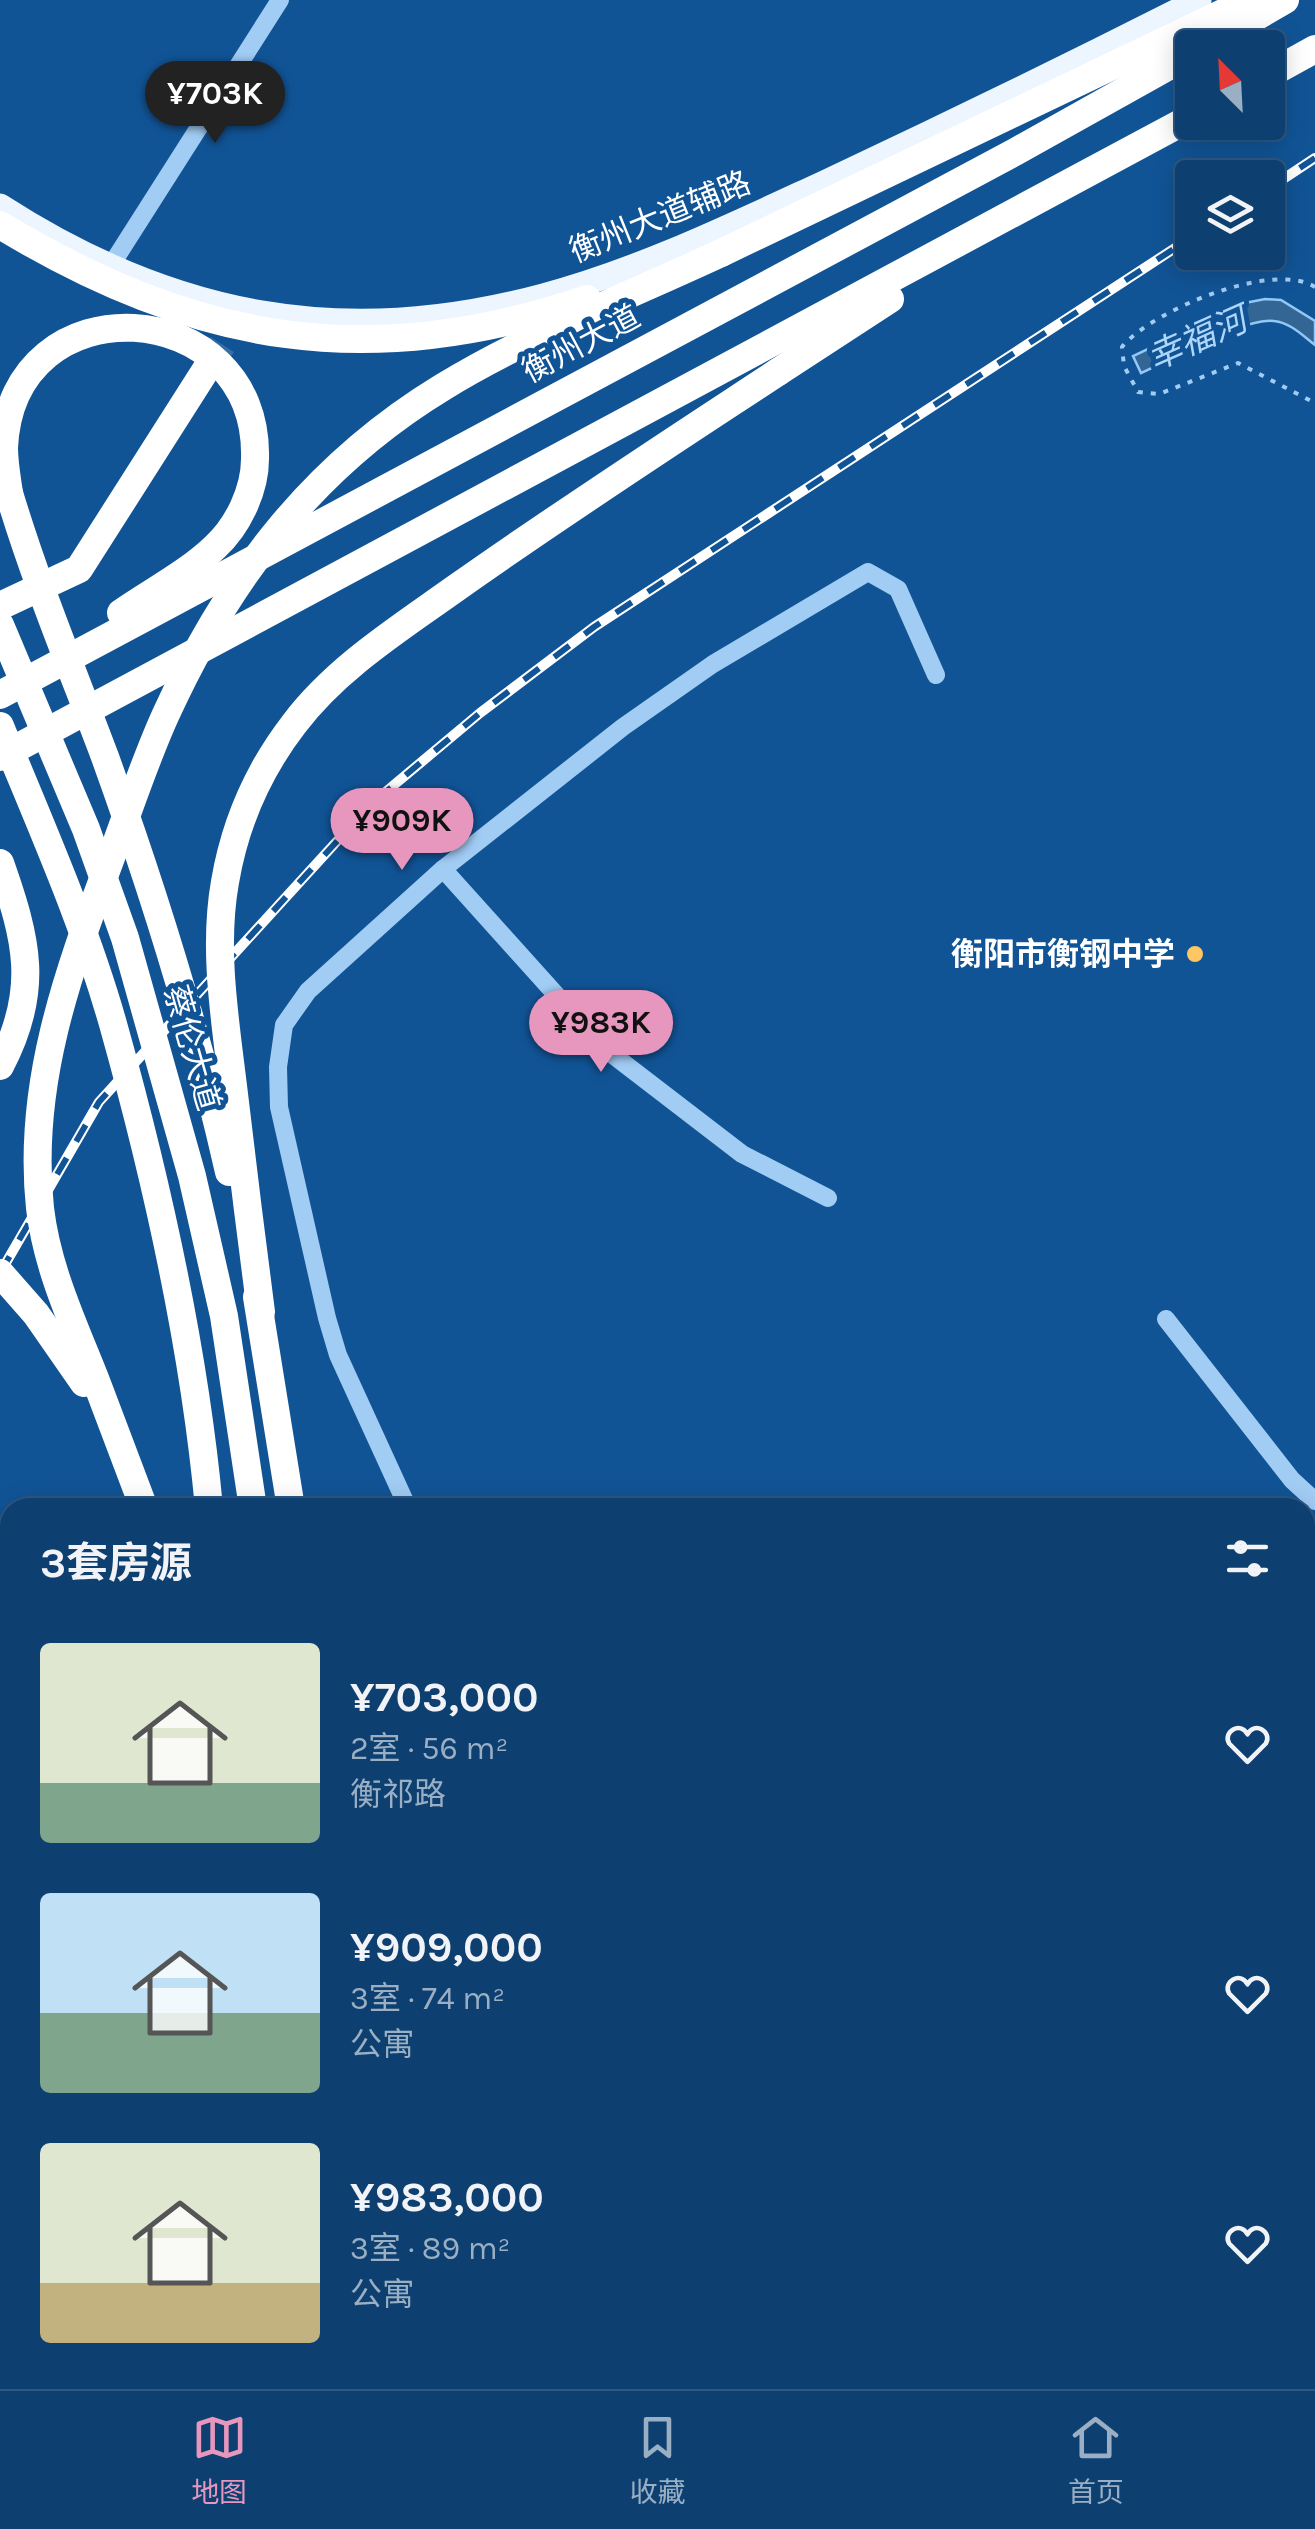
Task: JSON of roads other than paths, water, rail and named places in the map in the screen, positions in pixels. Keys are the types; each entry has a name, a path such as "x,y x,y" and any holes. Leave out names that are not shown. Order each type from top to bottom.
{"highway":[{"path":"140,1498 48,1252 40,1211 37,1160 40,1095 74,955 164,719 192,659 234,586 276,530 326,477 383,428 442,387 1250,0"},
{"path":"1233,30 1285,0"},
{"path":"1285,65 1315,48"},
{"name":"衡州大道","path":"3,693 1015,152 1175,63"},
{"path":"0,757 1175,126"},
{"path":"289,1498 260,1312 222,992 224,884 238,824 262,769 296,720 393,633 532,534 1048,197"},
{"path":"0,226 56,259 134,296 252,331 304,338 380,339 526,320 721,253"},
{"path":"226,336 242,312"},
{"path":"3,693 216,546 240,513 255,478 256,448 250,412 231,380 208,354 178,336 144,327 111,326 79,334 51,352 28,376 11,409 4,448 9,494 30,565 106,760 158,916 225,1154 260,1312"},
{"path":"0,606 79,568 207,368"},
{"name":"蔡伦大道","path":"0,625 86,829 130,956 192,1176 216,1281 251,1498"},
{"path":"0,726 58,868 112,1022 160,1214 191,1374 208,1498"},
{"path":"0,862 24,945 26,989 20,1026 0,1066"},
{"path":"0,1273 36,1314 117,1438"}],"main road":[{"name":"衡州大道辅路","path":"0,206 55,241 107,266 175,294 242,312 367,322 425,318 542,297 594,281 726,228 1199,0"}],"street":[{"path":"107,266 270,0"},
{"path":"107,266 280,0"},
{"path":"403,1498 338,1355 327,1318 279,1108 278,1066 284,1024 308,991 443,868 624,727 713,664 868,572 898,589 936,674"},
{"path":"443,868 604,1048 742,1154 828,1198"},
{"path":"1166,1319 1292,1480 1312,1498"}],"water":[{"name":"幸福河","path":"1281,300 1315,321 1315,345 1286,324 1261,322 1227,332 1141,373 1133,356 1245,303"}],"tunnel":[{"path":"207,368 227,337"}],"railway":[{"path":"1285,178 1315,158"},
{"path":"0,1273 99,1102 370,805 480,713 594,627 1175,248"}],"place":[{"name":"衡阳市衡钢中学","path":"1195,954"}]}
